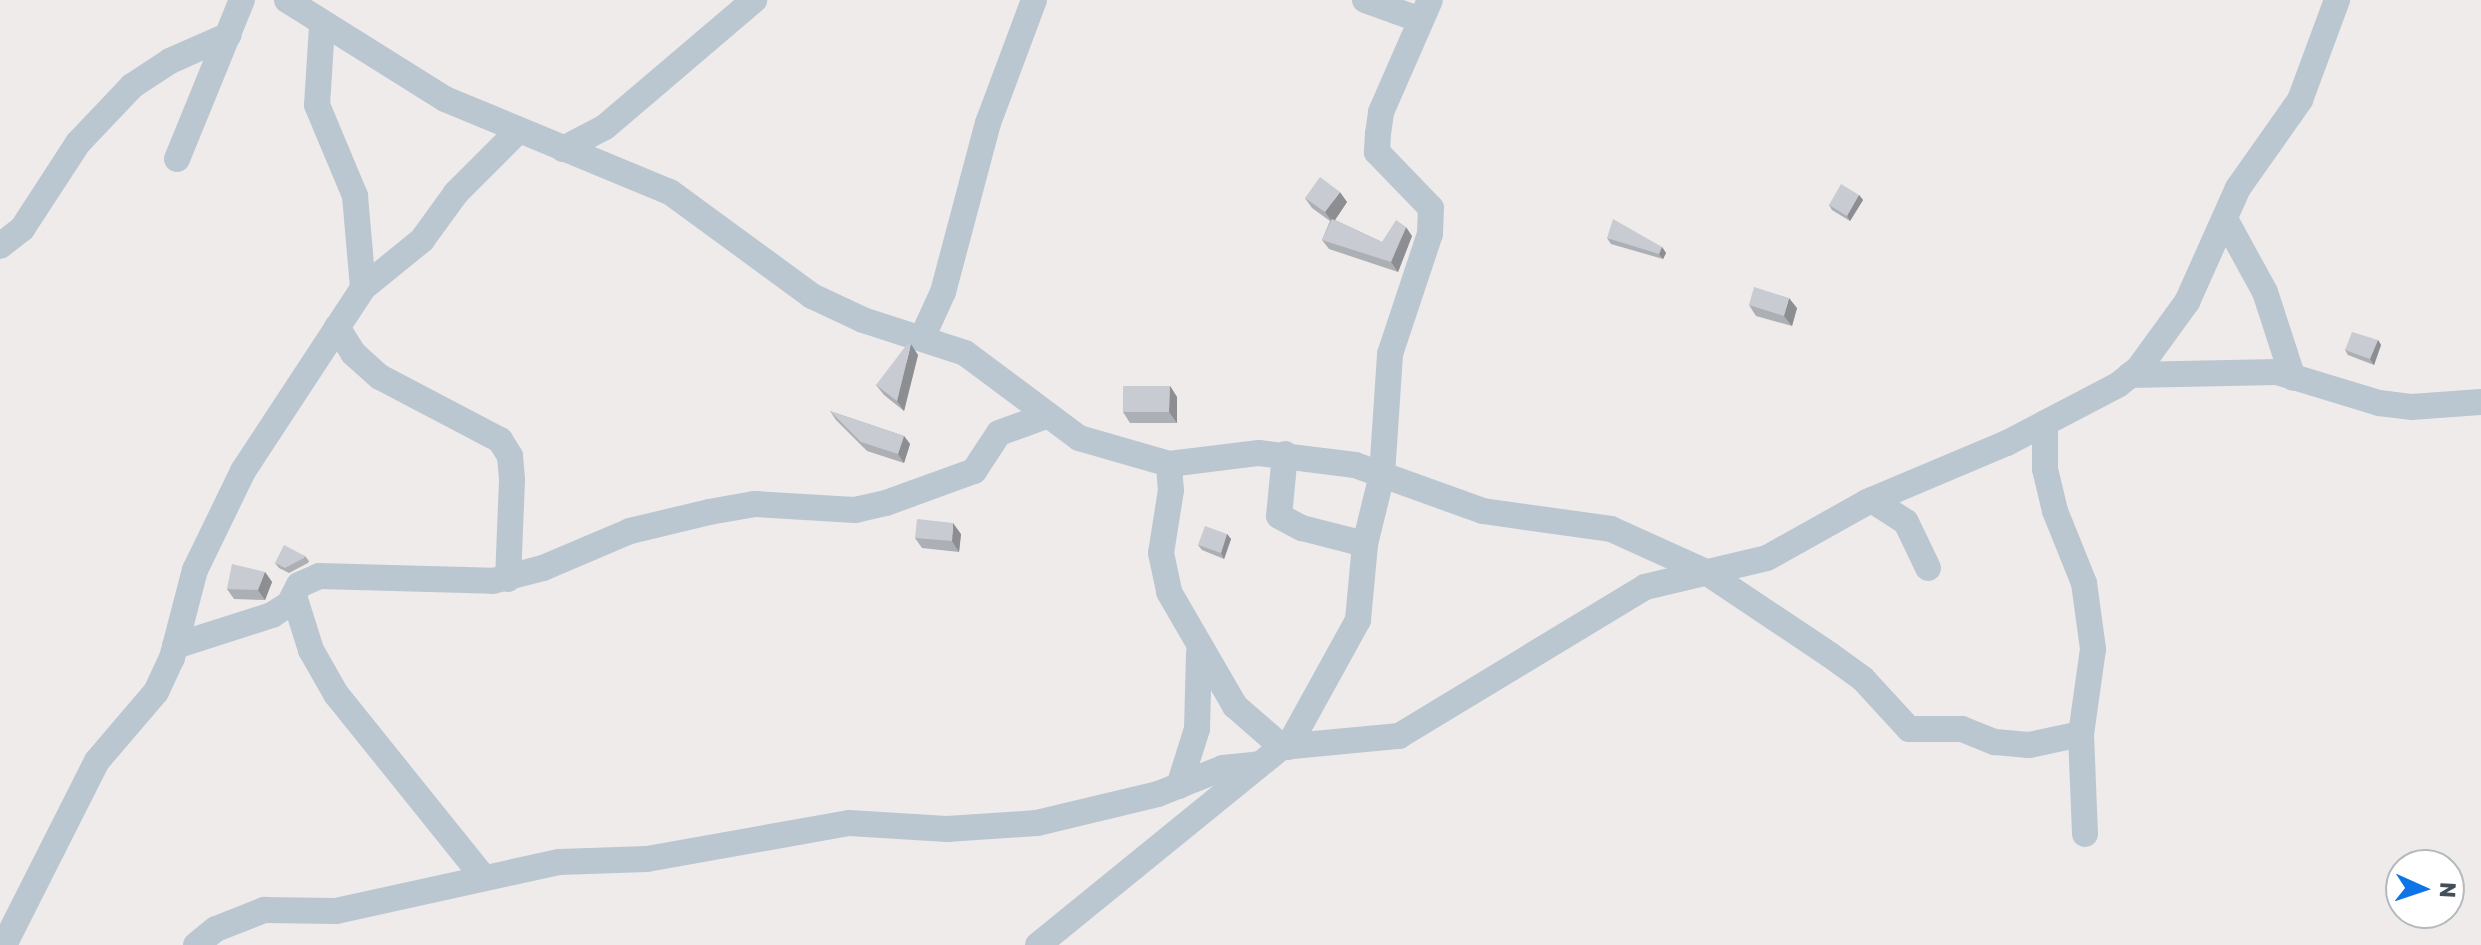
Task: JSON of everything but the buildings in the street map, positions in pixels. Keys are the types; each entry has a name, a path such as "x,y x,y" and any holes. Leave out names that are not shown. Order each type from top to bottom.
{"street":[{"path":"177,159 242,0"},
{"path":"287,0 322,26 445,99 670,192 812,296 863,320 965,353 1046,416 1105,448 1169,464 1285,454 1355,465 1483,511 1611,529 1706,572 1863,679 1909,729 1962,729 1995,742 2029,745 2081,734"},
{"path":"563,149 605,127 754,0"},
{"path":"922,338 943,292 988,123 1034,0"},
{"path":"1038,945 1285,747 1358,620 1365,544 1382,475 1390,354 1430,234 1431,208 1377,152 1381,112 1425,10 1365,0"},
{"path":"1169,464 1171,490 1162,571 1199,641 1211,671 1235,706 1285,747 1399,736 1645,587 1767,558 1872,500 2045,423 2130,375 2187,302 2238,188 2300,100 2337,0"},
{"path":"322,26 317,105 355,196 363,288"},
{"path":"0,246 22,229 78,143 132,86 170,61 229,35"},
{"path":"4,945 97,761 156,692 175,646 214,523 337,327 363,288 422,240 456,193 518,131"},
{"path":"2225,219 2265,292 2293,378"},
{"path":"337,327 353,353 380,377 500,440 510,456 512,480 508,579"},
{"path":"2130,375 2265,372 2329,391 2411,407 2481,402"},
{"path":"175,646 272,615 294,596 299,585 319,576 508,579 630,531 709,512 755,504 855,510 886,503 974,471 999,433 1046,416"},
{"path":"2045,423 2041,441 2045,469 2055,511 2084,583 2093,649 2081,734 2085,834"},
{"path":"1285,454 1279,516 1285,523 1365,544"},
{"path":"1872,500 1906,522 1928,568"},
{"path":"294,596 311,650 336,694 483,877"},
{"path":"1179,786 1197,729 1199,641"},
{"path":"196,945 216,929 264,910 336,911 559,862 647,859 849,823 947,829 1037,823 1179,786 1223,768 1260,764"}]}
